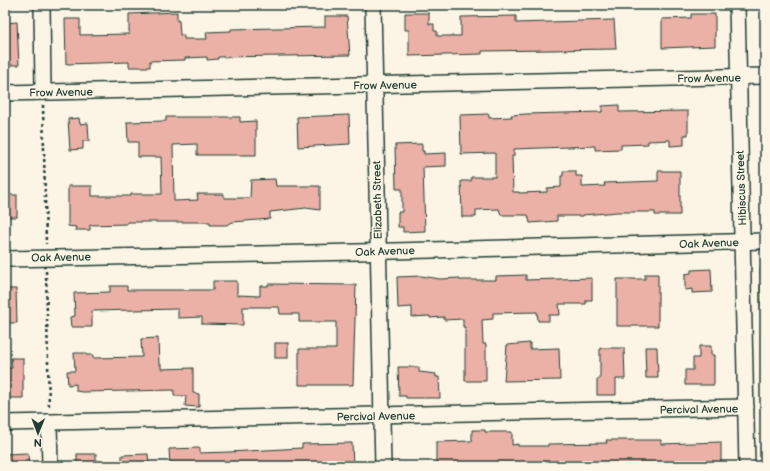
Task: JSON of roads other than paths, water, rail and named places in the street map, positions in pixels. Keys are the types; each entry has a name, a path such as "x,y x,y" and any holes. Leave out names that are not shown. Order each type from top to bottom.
{"street":[{"path":"42,5 43,92"},
{"name":"Elizabeth Street","path":"372,5 383,466"},
{"name":"Hibiscus Street","path":"737,5 747,466"},
{"name":"Frow Avenue","path":"5,93 765,76"},
{"name":"Oak Avenue","path":"5,258 378,251 765,241"},
{"name":"Percival Avenue","path":"5,423 746,407"},
{"path":"49,422 50,466"}]}
